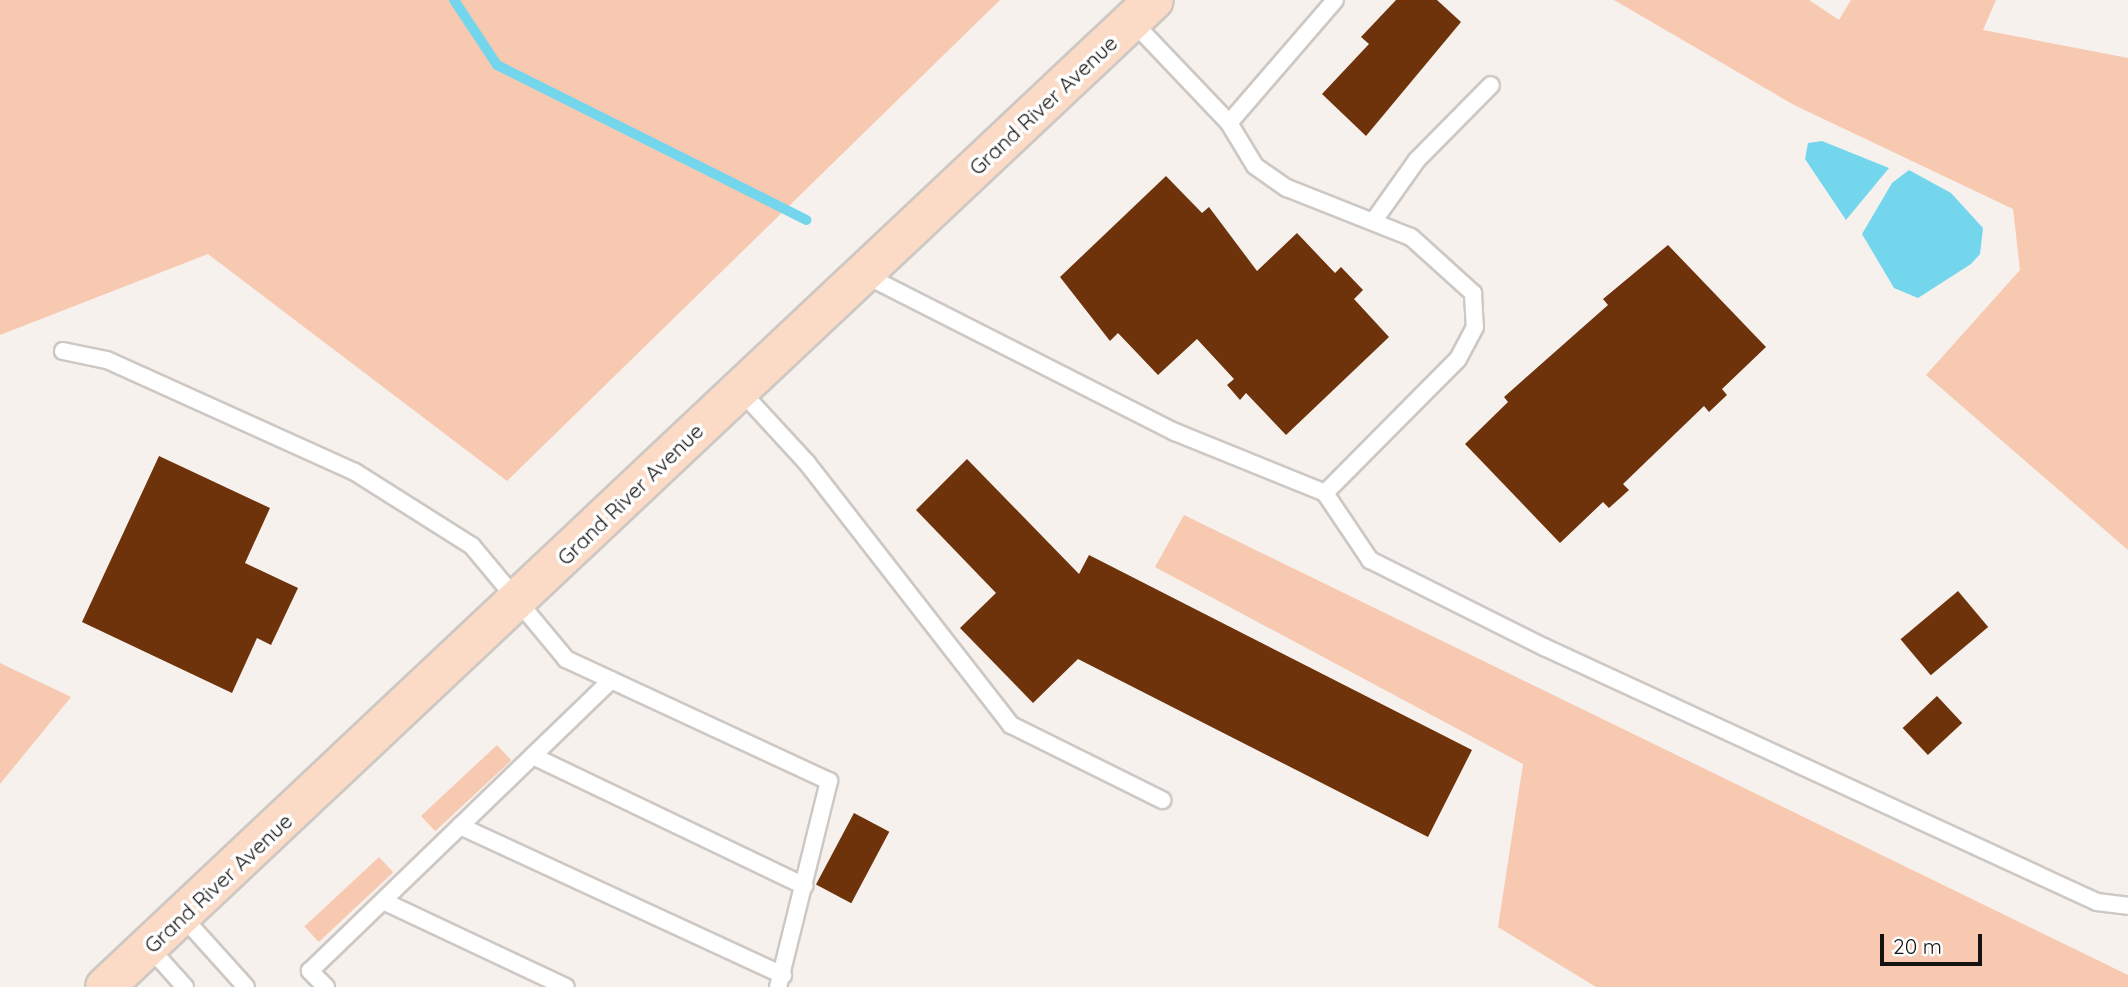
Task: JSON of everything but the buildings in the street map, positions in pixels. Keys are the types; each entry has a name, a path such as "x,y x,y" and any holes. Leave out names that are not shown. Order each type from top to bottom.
{"main road":[{"name":"Grand River Avenue","path":"105,987 183,917 518,602 739,389 1143,11"}],"lane":[{"path":"1229,123 1335,0"},
{"path":"1143,11 1229,123 1255,166 1287,188 1375,219 1411,237 1473,293 1475,327 1458,359 1325,493"},
{"path":"1375,219 1417,160 1491,85"},
{"path":"863,274 1175,432 1325,493 1370,560 1984,851 2097,902 2128,906"},
{"path":"63,351 107,360 355,472 440,520 472,546 566,659 829,782 780,981 460,826"},
{"path":"739,389 807,463 1011,725 1162,800"},
{"path":"326,987 310,971 611,680"},
{"path":"533,756 804,887"},
{"path":"383,901 566,987"},
{"path":"183,917 246,987"},
{"path":"149,947 185,987"}],"shaded area":[{"path":"0,0 1000,0 507,481 208,254 0,335"},
{"path":"1614,0 1809,0 1839,20 1851,0 1996,0 1983,30 2128,58 2128,550 1926,375 2020,270 2013,209 1794,105"},
{"path":"1184,515 2128,975 2128,987 1596,987 1498,927 1523,764 1155,567"},
{"path":"0,663 71,697 0,784"},
{"path":"497,745 511,760 435,831 421,816"},
{"path":"379,857 393,872 319,942 304,927"}],"water":[{"path":"1822,141 1889,168 1846,220 1805,159 1808,143"},
{"path":"1909,170 1951,193 1983,228 1980,254 1971,264 1918,298 1894,288 1862,234 1892,183"}],"waterway":[{"path":"454,0 497,65 806,220"}]}
